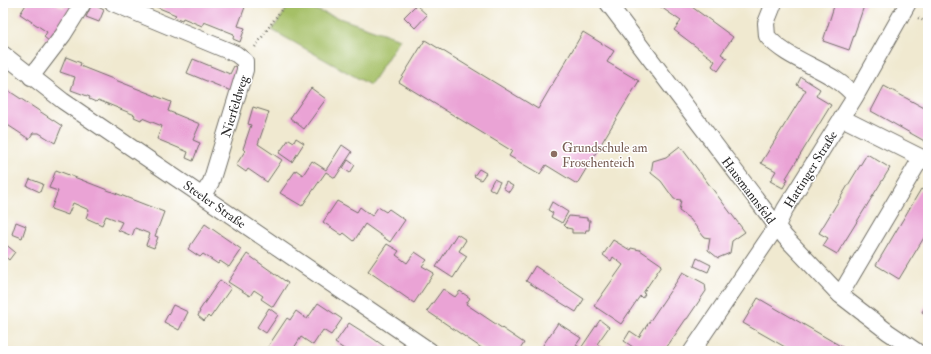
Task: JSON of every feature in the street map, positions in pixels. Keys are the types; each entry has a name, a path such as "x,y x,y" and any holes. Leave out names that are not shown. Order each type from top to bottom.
{"street":[{"path":"31,77 63,35 83,3"},
{"name":"Nierfeldweg","path":"113,3 236,54 245,61 245,70 211,182 202,195"},
{"name":"Hausmannsfeld","path":"608,3 785,237 840,295 888,332 916,351"},
{"path":"774,3 766,23 767,36 812,68 840,81 847,86 855,97"},
{"name":"Hattinger Straße","path":"692,351 777,226 785,209 855,97 908,3"},
{"name":"Steeler Straße","path":"3,54 31,77 430,351"},
{"path":"840,295 925,160 842,118"}],"path":[{"path":"245,61 286,3"}],"green space":[{"path":"291,3 295,3 400,39 370,85 272,30"}],"building":[{"path":"27,3 55,3 63,8 67,3 73,7 50,42 44,37 47,32 20,14"},
{"path":"147,3 235,3 245,7 238,26 245,28 240,42 233,39 234,34 204,22 202,26 183,18 182,20 174,17 176,15"},
{"path":"655,3 694,3 692,7 733,37 721,54 727,58 718,71 712,66 715,61 674,30 681,21"},
{"path":"835,3 865,3 849,50 823,41"},
{"path":"92,4 104,10 99,22 86,17"},
{"path":"416,5 427,15 415,28 404,17"},
{"path":"583,32 614,51 607,62 639,81 577,184 546,165 540,174 509,156 512,151 399,82 425,40 538,109"},
{"path":"66,57 81,63 80,66 171,102 168,111 200,124 193,140 200,143 193,161 186,158 188,152 157,139 162,126 142,118 141,120 134,117 135,115 98,100 96,102 89,99 90,97 71,90 75,77 60,72"},
{"path":"193,59 230,74 234,66 238,67 231,91 187,73"},
{"path":"801,77 820,89 816,96 831,105 786,178 788,179 783,188 770,181 776,171 761,163 806,90 797,85"},
{"path":"884,86 928,110 928,143 871,111"},
{"path":"3,87 62,126 55,143 39,133 33,133 29,139 3,122"},
{"path":"311,88 326,99 304,129 290,118"},
{"path":"253,107 269,112 258,144 282,160 267,182 248,169 246,172 236,165 245,151 243,149 251,125 248,124"},
{"path":"296,138 304,143 292,162 279,153 289,139 294,142"},
{"path":"342,145 352,152 335,178 326,172 302,206 280,193 296,170 303,175 312,161 326,170"},
{"path":"680,146 745,232 732,241 730,253 718,258 708,250 710,238 704,237 690,219 679,211 681,200 674,199 661,181 651,173 653,161 666,157"},
{"path":"867,154 890,168 837,254 823,246 828,238 819,233"},
{"path":"348,160 355,165 350,173 343,168"},
{"path":"479,169 486,173 481,180 474,176"},
{"path":"56,170 164,212 155,236 158,237 154,248 146,245 150,234 135,228 132,236 118,230 122,222 106,216 102,225 86,218 89,210 73,203 68,215 51,209 58,191 49,188"},
{"path":"30,179 43,184 40,192 27,186"},
{"path":"494,179 500,182 495,192 489,188"},
{"path":"506,182 513,186 509,192 503,188"},
{"path":"921,189 928,193 928,231 899,279 876,265"},
{"path":"337,201 357,212 360,207 372,216 378,207 386,212 389,209 405,220 390,242 365,224 354,241 344,233 342,235 323,222"},
{"path":"552,202 568,212 562,223 551,217 553,213 548,210"},
{"path":"569,216 587,218 587,220 590,220 589,230 586,230 585,233 572,233 572,229 567,228 564,225"},
{"path":"16,222 26,226 22,238 12,234"},
{"path":"205,224 241,249 229,267 220,261 218,264 203,254 200,257 188,249"},
{"path":"457,234 466,240 459,251 467,256 453,278 436,267"},
{"path":"613,240 630,250 631,248 640,250 662,265 643,293 645,294 642,298 640,296 621,324 594,306 623,265 613,257 611,261 603,255"},
{"path":"4,243 15,252 9,260 3,255"},
{"path":"387,244 399,251 396,255 407,263 415,252 427,260 422,266 434,273 414,303 368,271"},
{"path":"247,254 288,283 273,307 261,299 263,296 254,290 250,296 228,282"},
{"path":"697,258 711,265 708,272 694,266"},
{"path":"535,266 584,299 576,312 526,281"},
{"path":"683,272 705,284 706,291 664,351 660,351 654,347 651,351 630,351 633,347 624,341 630,331 639,337"},
{"path":"220,280 231,288 210,318 208,316 204,321 198,316 199,311"},
{"path":"443,289 455,297 460,291 470,298 466,304 524,343 519,351 486,351 427,311"},
{"path":"758,298 844,348 843,351 792,351 743,323"},
{"path":"928,302 928,316 922,312"},
{"path":"318,303 342,319 331,335 323,330 313,345 301,337 292,351 265,351 287,318 290,320 296,311 307,319"},
{"path":"173,305 188,312 179,330 164,322"},
{"path":"269,308 278,315 266,333 257,327"},
{"path":"600,320 609,327 597,344 606,350 579,351"},
{"path":"349,323 391,351 347,351 335,343"},
{"path":"558,323 581,338 576,345 579,347 576,351 546,351 541,348"}],"place":[{"name":"Grundschule am Froschenteich","path":"554,154"}]}
